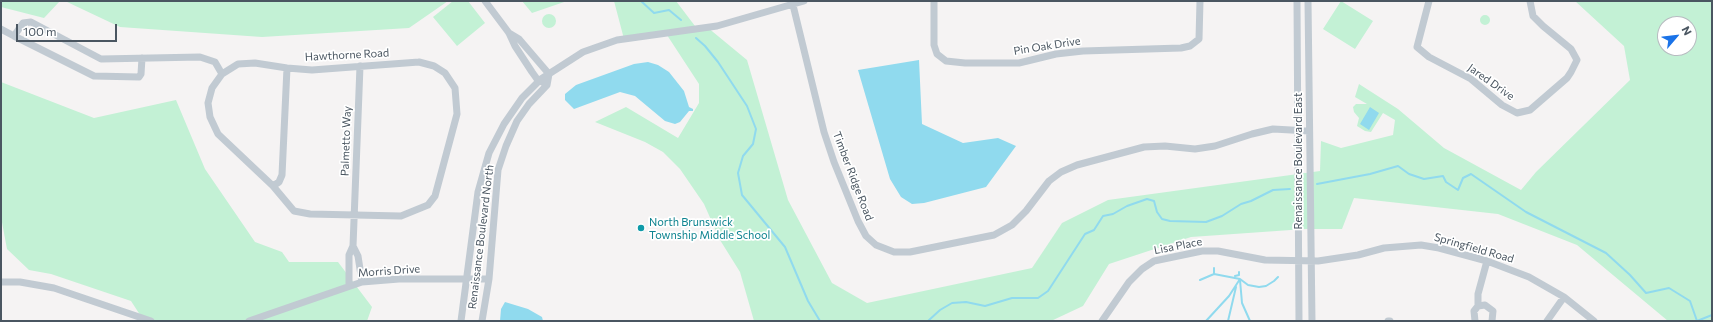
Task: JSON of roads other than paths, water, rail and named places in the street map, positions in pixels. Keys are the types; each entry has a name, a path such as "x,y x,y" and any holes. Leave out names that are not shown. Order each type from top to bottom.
{"street":[{"path":"484,1 509,33 515,46 540,80 547,85 549,74 519,39 509,33"},
{"name":"Renaissance Boulevard North","path":"461,321 478,192 489,153 504,124 522,98 540,80 583,52 617,40 717,26 792,3 804,1"},
{"name":"Pin Oak Drive","path":"934,1 934,45 937,54 946,62 965,64 1019,63 1056,54 1083,51 1181,48 1190,46 1199,39 1200,1"},
{"name":"Renaissance Boulevard East","path":"1297,1 1300,321"},
{"name":"Renaissance Boulevard East","path":"1308,1 1310,260 1312,321"},
{"name":"Jared Drive","path":"1427,2 1417,47 1429,58 1471,79 1502,105 1517,113 1530,110 1567,78 1577,60 1572,49 1533,16 1530,1"},
{"name":"Timber Ridge Road","path":"792,3 824,132 834,162 858,221 866,236 876,245 894,252 910,252 994,235 1012,225 1026,211 1049,181 1061,172 1077,165 1144,147 1165,146 1195,149 1215,146 1273,129 1309,131"},
{"path":"14,36 23,22 31,22 101,59 200,57 215,62 222,74"},
{"path":"1,29 94,76 139,77 141,74 142,58"},
{"name":"Hawthorne Road","path":"419,62 434,66 445,73 455,88 457,114 435,196 428,205 401,216 310,214 294,211 273,186 218,134 210,117 208,103 212,88 222,74 238,64 255,63 287,68 326,70 419,62"},
{"name":"Palmetto Way","path":"354,216 360,66"},
{"path":"273,186 279,182 282,175 287,68"},
{"name":"Renaissance Boulevard North","path":"482,321 489,279 498,170 506,146 517,121 529,104 547,85"},
{"path":"349,286 349,255 353,246 354,216"},
{"name":"Springfield Road","path":"1310,260 1336,259 1384,248 1421,245 1439,248 1487,261 1529,277 1548,286 1594,321"},
{"path":"353,246 358,256 362,282"},
{"name":"Lisa Place","path":"1102,321 1129,282 1142,269 1154,261 1202,251 1218,251 1265,260 1310,260"},
{"path":"1475,321 1474,311 1478,306 1478,294 1487,261"},
{"name":"Morris Drive","path":"249,321 362,282 399,279 489,279"},
{"path":"1,282 20,282 54,288 152,321"},
{"path":"1547,321 1564,297"},
{"path":"1478,306 1485,305 1491,308 1494,314 1492,321"}],"water":[{"path":"919,60 922,124 963,143 998,138 1016,146 986,187 924,203 912,204 901,197 890,179 858,70"},
{"path":"648,62 658,65 669,72 684,91 689,107 693,109 693,111 689,111 680,122 675,124 665,121 635,96 620,92 574,109 565,100 565,94 576,85 634,64"},
{"path":"1370,107 1379,113 1369,130 1360,124"},
{"path":"505,302 528,309 542,317 543,321 500,321 501,309"}],"waterway":[{"path":"641,1 654,13 669,10 681,20"},
{"path":"696,38 705,46 718,62 747,106 756,129 753,144 743,156 738,173 742,195 785,247 808,301 820,321"},
{"path":"1317,184 1370,174 1398,166 1409,174 1424,179 1443,176 1446,182 1458,190 1463,178 1471,174 1526,212 1606,253 1630,275 1646,293 1669,288 1690,301 1697,321 1712,315"},
{"path":"928,321 940,310 952,303 966,302 985,306 1012,298 1038,298 1048,291 1085,234 1094,230 1103,216 1113,214 1127,206 1147,199 1154,201 1157,212 1162,219 1170,221 1206,222 1222,216 1241,204 1251,201 1273,190 1290,189"},
{"path":"1206,321 1229,296 1240,279 1214,274 1214,268"},
{"path":"1235,276 1239,275 1239,272"},
{"path":"1200,280 1214,274"},
{"path":"1240,279 1248,285 1259,287 1266,286 1278,277"},
{"path":"1240,280 1242,303 1250,321"},
{"path":"1228,321 1236,287"}],"place":[{"name":"North Brunswick Township Middle School","path":"641,228"}]}
